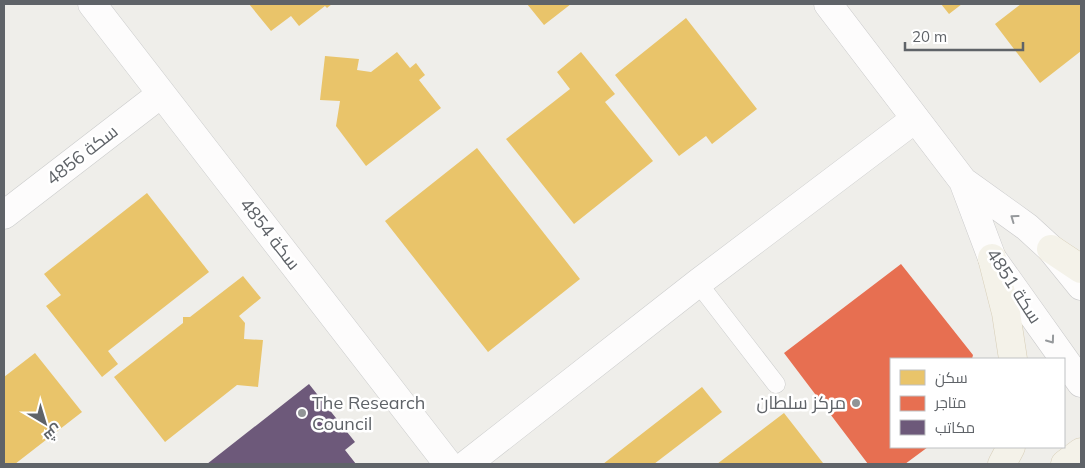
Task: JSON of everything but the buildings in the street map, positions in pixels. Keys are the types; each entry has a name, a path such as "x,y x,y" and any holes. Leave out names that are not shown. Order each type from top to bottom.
{"main road":[{"path":"1051,249 1081,268"},
{"path":"992,258 1006,313 1013,358"},
{"path":"1002,464 1010,448"},
{"path":"1065,464 1081,452"}],"street":[{"name":"سكة 4854","path":"92,4 448,464"},
{"name":"سكة 4851","path":"828,4 963,181 1026,227 1051,249 1081,286"},
{"name":"سكة 4856","path":"4,215 161,94"},
{"path":"467,464 698,283 915,119"},
{"name":"سكة 4851","path":"963,181 992,258 1063,358"},
{"name":"سكة 4851","path":"1065,361 1081,383"}],"lane":[{"path":"698,283 776,384"}],"place":[{"name":"مركز سلطان","path":"856,403"},
{"name":"The Research Council","path":"302,413"}]}
